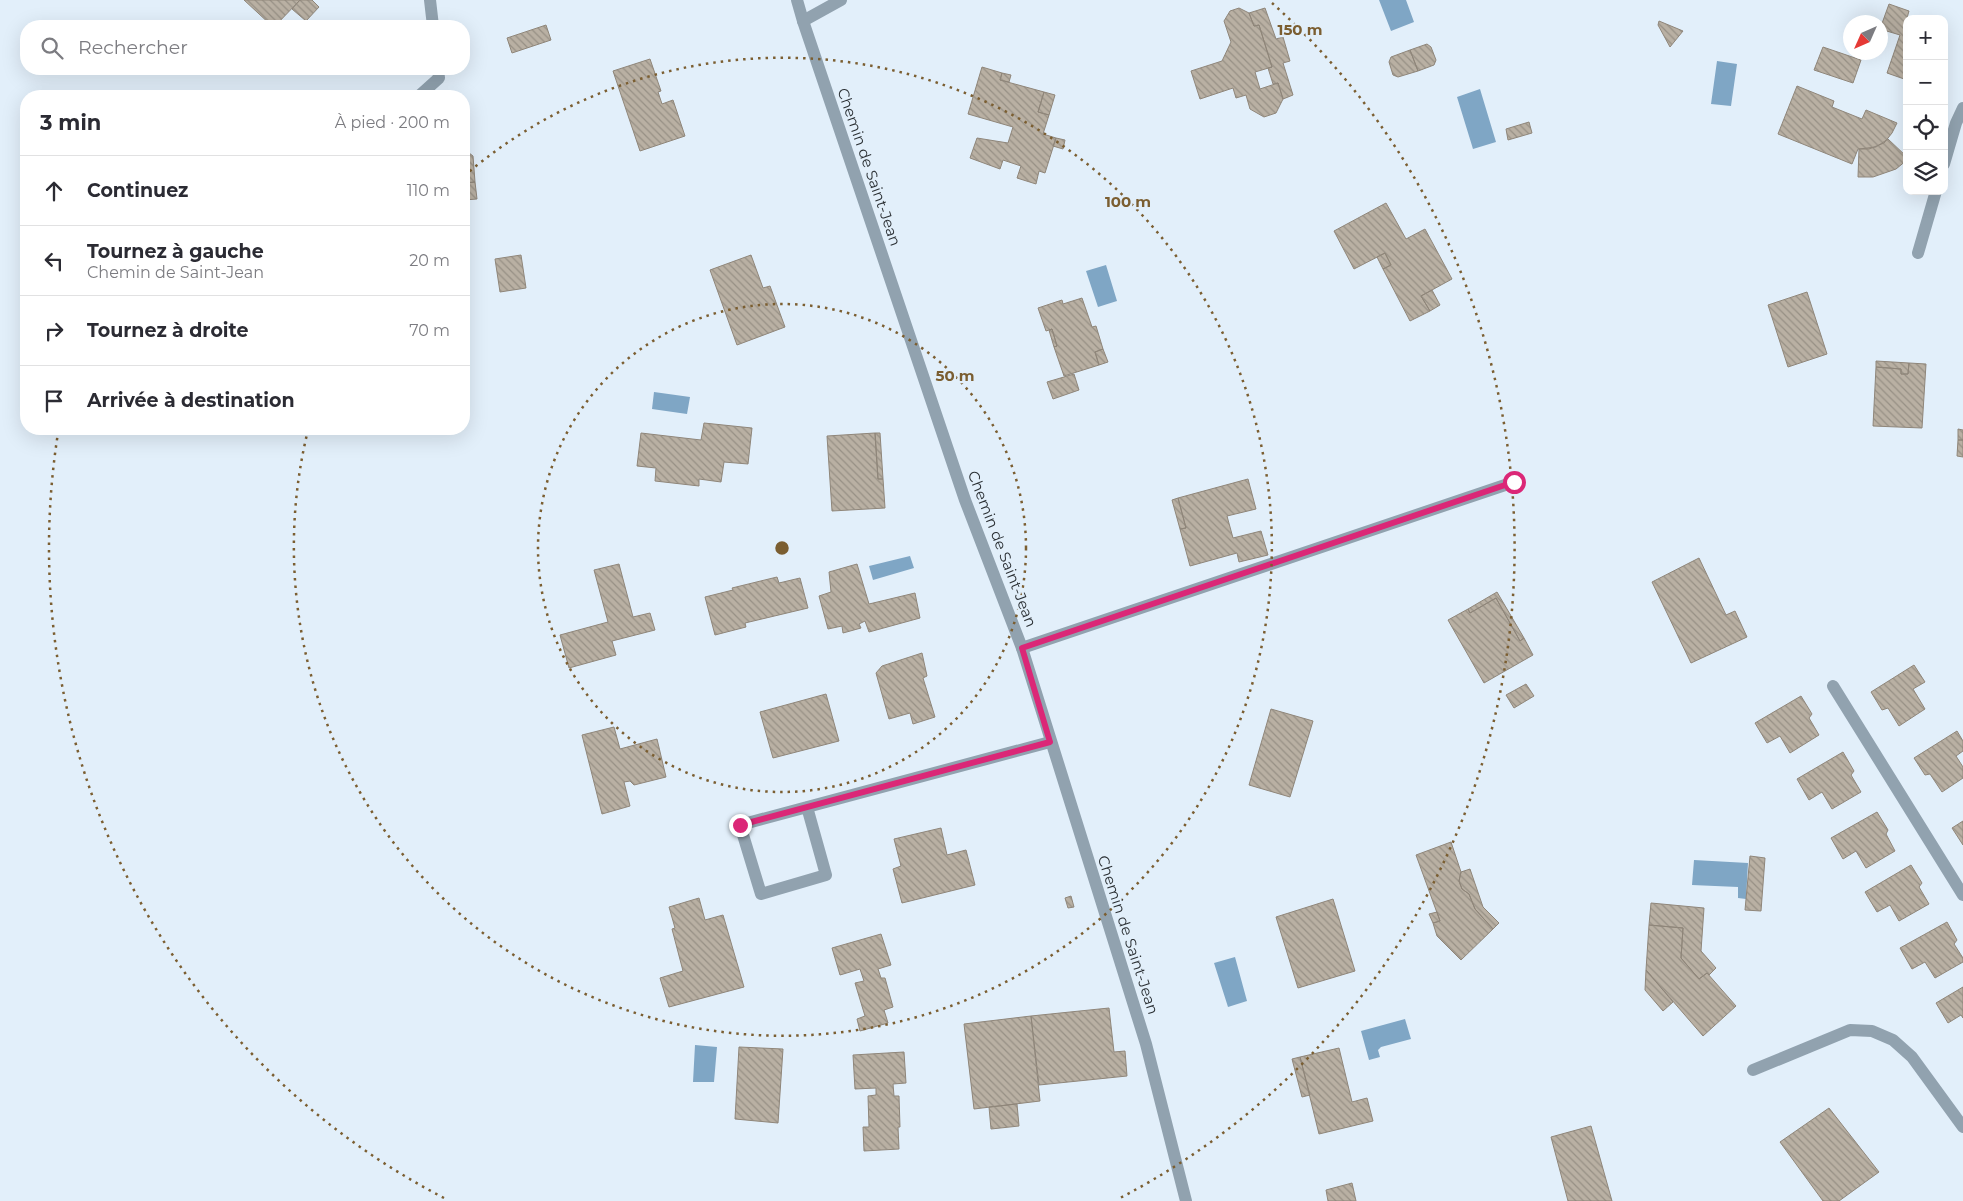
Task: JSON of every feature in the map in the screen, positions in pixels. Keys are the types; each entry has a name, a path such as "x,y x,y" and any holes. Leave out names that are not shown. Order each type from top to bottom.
{"street":[{"path":"430,0 432,20"},
{"name":"Chemin de Saint-Jean","path":"798,0 802,21 965,500 1022,648 1146,1044 1186,1201"},
{"path":"802,21 841,0"},
{"path":"426,90 439,78 439,75"},
{"path":"1948,150 1956,123 1963,108"},
{"path":"1918,253 1935,195"},
{"path":"1022,648 1514,482"},
{"path":"1833,686 1963,895"},
{"path":"807,807 826,875 761,894 740,825 807,807 1050,742"},
{"path":"1753,1070 1850,1030 1872,1031 1893,1040 1912,1057 1963,1127"}],"water":[{"path":"1379,0 1406,0 1414,22 1391,31"},
{"path":"1717,61 1737,64 1731,106 1711,104"},
{"path":"1480,89 1496,142 1473,149 1457,97"},
{"path":"1106,265 1117,301 1098,307 1086,271"},
{"path":"654,392 690,397 687,414 652,409"},
{"path":"910,556 914,568 873,580 869,566"},
{"path":"1694,860 1748,863 1746,899 1738,898 1738,887 1692,885"},
{"path":"1235,957 1247,1001 1228,1007 1214,963"},
{"path":"1405,1019 1411,1039 1381,1047 1378,1050 1380,1057 1369,1060 1361,1031"},
{"path":"695,1045 717,1047 714,1082 693,1082"}],"building":[{"path":"244,0 300,0 281,20 266,20"},
{"path":"300,0 312,0 319,7 307,20 292,9"},
{"path":"1889,4 1909,11 1908,15 1903,15 1903,79 1887,73 1900,35 1888,31 1888,15 1885,15"},
{"path":"1239,8 1249,13 1254,26 1259,25 1272,67 1255,72 1260,89 1278,83 1283,99 1276,113 1264,117 1250,109 1246,95 1236,98 1233,88 1200,99 1191,71 1222,61 1231,42 1224,21 1230,11"},
{"path":"1265,8 1276,39 1283,37 1290,61 1283,63 1293,95 1283,99 1278,83 1273,84 1268,68 1272,67 1259,25 1254,26 1249,13"},
{"path":"1659,21 1683,31 1670,47 1658,25"},
{"path":"546,25 551,40 512,53 507,38"},
{"path":"1427,44 1431,47 1436,60 1434,65 1418,71 1410,50"},
{"path":"1823,47 1843,54 1843,60 1861,60 1853,83 1814,70"},
{"path":"1410,50 1418,71 1398,77 1393,75 1389,62 1391,57"},
{"path":"650,59 661,91 658,92 662,104 673,100 685,136 640,151 613,71"},
{"path":"982,67 1002,73 1000,80 1044,92 1038,112 1049,115 1043,134 1056,138 1045,173 1039,171 1036,184 1017,178 1021,166 1003,160 1000,169 970,158 977,138 1008,143 1013,127 968,114"},
{"path":"1002,73 1011,75 1009,82 1000,80"},
{"path":"1797,86 1834,101 1832,107 1862,119 1866,110 1897,123 1884,143 1869,149 1858,149 1852,164 1778,134"},
{"path":"1044,92 1055,95 1049,115 1038,112"},
{"path":"1529,122 1532,133 1508,140 1506,129"},
{"path":"1056,138 1065,140 1063,149 1053,146"},
{"path":"1888,139 1903,153 1903,163 1896,169 1873,177 1858,177 1859,149 1876,147"},
{"path":"470,154 473,156 475,182 470,182"},
{"path":"470,182 475,182 477,199 470,200"},
{"path":"1386,203 1406,239 1425,229 1452,279 1421,296 1430,311 1410,321 1383,269 1391,265 1385,253 1354,269 1334,231"},
{"path":"1385,253 1391,265 1383,269 1377,257"},
{"path":"521,255 526,288 500,292 495,259"},
{"path":"751,255 763,288 770,286 785,327 737,345 710,270"},
{"path":"1432,290 1440,305 1430,311 1421,296"},
{"path":"1807,292 1827,354 1788,367 1768,305"},
{"path":"1082,298 1092,327 1096,326 1103,349 1095,352 1099,365 1064,376 1054,347 1057,346 1052,329 1046,331 1038,308 1062,300 1063,304"},
{"path":"1052,329 1057,346 1054,347 1049,330"},
{"path":"1103,349 1108,362 1099,365 1095,352"},
{"path":"1876,361 1909,363 1908,374 1901,374 1901,369 1876,367"},
{"path":"1909,363 1926,364 1922,428 1873,426 1876,367 1901,369 1901,374 1908,374"},
{"path":"1074,374 1079,390 1053,399 1047,382"},
{"path":"704,423 752,428 748,464 724,462 721,482 699,479 699,486 655,481 656,468 637,466 641,433 701,440"},
{"path":"1958,429 1963,430 1963,440 1958,440"},
{"path":"875,433 880,433 883,479 878,479"},
{"path":"875,433 878,479 883,479 885,508 832,511 827,436"},
{"path":"1958,440 1963,440 1963,457 1957,456"},
{"path":"1248,479 1256,509 1227,516 1233,538 1261,531 1268,555 1239,562 1237,553 1190,566 1180,529 1186,528 1178,498"},
{"path":"1178,498 1186,528 1180,529 1172,500"},
{"path":"1699,558 1726,615 1735,611 1747,637 1691,663 1652,582"},
{"path":"619,564 633,617 650,613 655,630 612,641 616,655 569,668 560,635 608,622 594,570"},
{"path":"857,564 869,604 915,593 920,618 869,632 865,621 859,624 861,628 843,633 842,626 828,629 819,596 831,592 829,572"},
{"path":"777,577 779,583 800,578 808,608 745,623 746,627 715,635 705,597"},
{"path":"1497,592 1524,638 1520,641 1496,598 1470,613 1468,609"},
{"path":"1496,598 1520,641 1524,638 1533,655 1484,683 1448,620 1468,609 1470,613"},
{"path":"922,653 927,676 923,678 935,717 913,724 910,713 889,719 876,673 882,666"},
{"path":"1914,665 1925,682 1913,689 1925,709 1899,726 1888,708 1882,710 1871,692"},
{"path":"1526,684 1534,696 1514,708 1506,695"},
{"path":"826,694 839,741 773,758 760,712"},
{"path":"1801,696 1812,714 1809,718 1819,735 1790,753 1780,736 1767,743 1755,723"},
{"path":"1271,709 1313,721 1290,797 1249,785"},
{"path":"614,727 620,749 657,739 666,777 634,785 630,781 624,782 630,806 602,814 582,735"},
{"path":"1957,731 1963,741 1963,751 1956,756 1963,767 1963,778 1942,792 1930,774 1925,775 1914,758"},
{"path":"1843,752 1854,771 1851,775 1861,792 1832,809 1822,792 1809,800 1797,779"},
{"path":"1877,812 1888,830 1886,834 1895,851 1866,868 1856,851 1843,859 1831,838"},
{"path":"1963,821 1963,845 1952,828"},
{"path":"941,828 947,855 966,850 975,885 902,903 893,869 901,866 894,839"},
{"path":"1451,842 1461,872 1459,881 1462,889 1469,894 1475,909 1493,929 1461,960 1437,936 1433,923 1440,921 1416,855"},
{"path":"1750,856 1765,858 1761,911 1745,910"},
{"path":"1911,865 1922,883 1919,887 1929,904 1899,921 1890,905 1877,912 1865,892"},
{"path":"1470,869 1483,907 1499,923 1493,929 1475,909 1469,894 1462,889 1459,881 1461,872"},
{"path":"1071,896 1074,907 1068,908 1065,898"},
{"path":"699,898 705,920 723,915 744,987 669,1007 660,978 683,971 672,929 675,928 669,907"},
{"path":"1333,899 1355,971 1298,988 1276,917"},
{"path":"1651,903 1704,908 1701,951 1716,968 1709,975 1707,973 1699,979 1681,958 1683,928 1649,925"},
{"path":"1437,912 1440,921 1433,923 1429,914"},
{"path":"1947,922 1957,940 1954,944 1963,958 1963,962 1935,978 1925,962 1912,969 1900,948"},
{"path":"1649,925 1683,928 1681,958 1699,979 1707,973 1736,1006 1703,1036 1646,970"},
{"path":"881,934 891,965 878,969 881,978 885,978 893,1007 884,1010 888,1023 860,1031 857,1019 865,1016 855,983 864,981 860,969 840,975 832,948"},
{"path":"1646,970 1673,1002 1663,1011 1645,990"},
{"path":"1963,987 1963,1018 1961,1015 1948,1023 1936,1003"},
{"path":"1109,1008 1114,1052 1125,1051 1127,1076 1039,1085 1031,1016"},
{"path":"1031,1016 1040,1101 974,1109 964,1024"},
{"path":"739,1047 783,1049 778,1123 735,1119"},
{"path":"1339,1048 1352,1102 1367,1098 1373,1121 1319,1134 1300,1057"},
{"path":"904,1052 906,1083 893,1084 894,1096 899,1096 899,1149 864,1151 863,1127 869,1127 868,1096 876,1095 876,1088 855,1089 853,1055"},
{"path":"1300,1057 1310,1095 1302,1097 1292,1059"},
{"path":"1017,1104 1019,1126 991,1129 989,1107"},
{"path":"1829,1108 1879,1172 1839,1201 1823,1201 1780,1142"},
{"path":"1591,1126 1612,1201 1568,1201 1551,1137"},
{"path":"1352,1183 1356,1201 1328,1201 1326,1190"}],"route":[{"path":"740,825 1050,742 1022,648 1514,482"}]}
